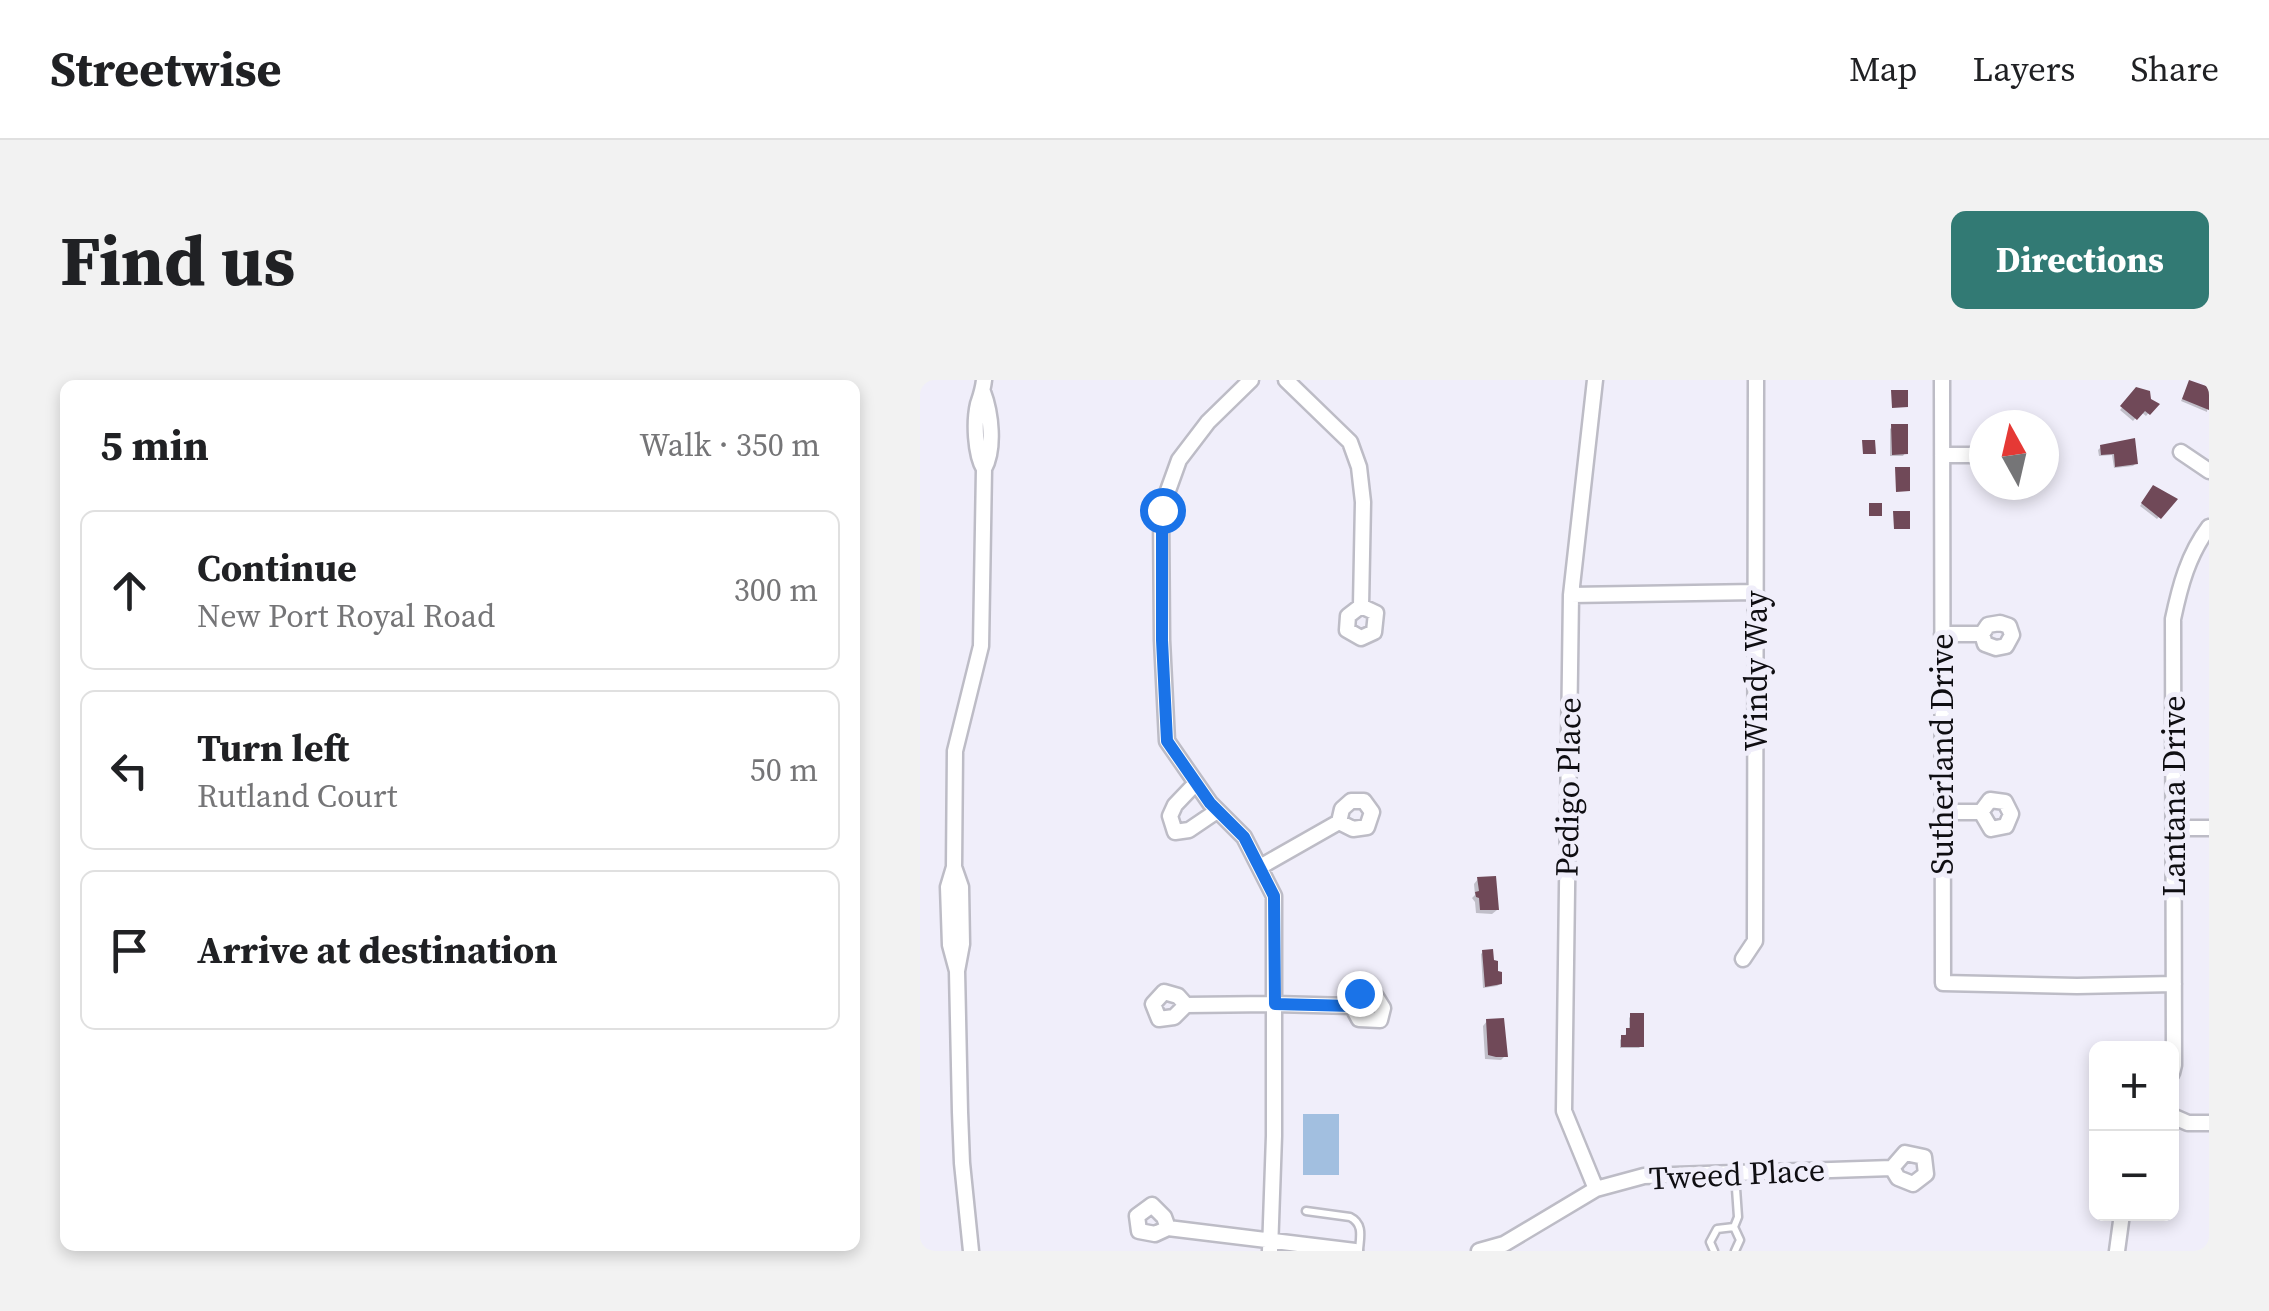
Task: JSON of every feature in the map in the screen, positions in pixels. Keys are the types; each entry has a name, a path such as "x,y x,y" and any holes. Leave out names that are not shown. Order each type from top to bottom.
{"street":[{"path":"1251,380 1208,422 1179,460 1162,510 1162,640 1167,741 1217,810 1244,837 1274,896 1271,1247"},
{"path":"1286,380 1350,442 1359,467 1363,502 1361,606"},
{"name":"Pedigo Place","path":"1596,380 1571,596 1564,1111 1596,1189"},
{"name":"Windy Way","path":"1743,960 1755,941 1756,380"},
{"name":"Sutherland Drive","path":"1942,380 1943,983 2174,984"},
{"path":"971,1251 962,1163 957,971 962,944 962,887 954,867 953,796 956,751 981,646 984,469 990,458 989,406 984,386"},
{"path":"2181,452 2209,471"},
{"path":"1942,456 1969,455"},
{"name":"Lantana Drive","path":"2174,1041 2173,619 2181,582 2197,543 2209,527"},
{"path":"1571,596 1756,592"},
{"path":"1942,634 1982,634"},
{"path":"1196,783 1170,816 1176,832 1189,830 1217,810"},
{"path":"1942,812 1981,812"},
{"path":"1260,867 1339,822"},
{"path":"2174,828 2209,828"},
{"path":"1186,1005 1352,1006"},
{"path":"2179,1119 2209,1123"},
{"name":"Tweed Place","path":"1478,1251 1504,1244 1596,1189 1644,1176 1892,1168"},
{"path":"2117,1251 2121,1221"},
{"path":"1168,1228 1271,1247 1357,1251"}],"lane":[{"path":"1735,1173 1738,1218 1734,1227 1740,1240 1735,1251"},
{"path":"1306,1211 1356,1220 1360,1229 1357,1251"},
{"path":"1714,1251 1710,1242 1717,1229 1734,1227"}],"water":[{"path":"1303,1114 1339,1114 1339,1175 1303,1175"}],"building":[{"path":"2189,380 2209,387 2209,410 2182,399"},
{"path":"2136,387 2150,391 2151,399 2160,404 2150,415 2145,411 2137,420 2120,406"},
{"path":"1891,390 1908,390 1908,407 1892,408"},
{"path":"1891,424 1908,424 1908,454 1892,455"},
{"path":"2135,438 2138,464 2115,467 2114,454 2101,455 2100,445"},
{"path":"1862,440 1875,440 1876,454 1863,454"},
{"path":"1895,467 1910,467 1910,491 1896,492"},
{"path":"2153,485 2178,499 2161,519 2141,503"},
{"path":"1869,503 1882,503 1882,516 1869,516"},
{"path":"1893,511 1910,511 1910,529 1894,529"},
{"path":"1496,876 1499,910 1480,910 1475,892 1479,891 1477,877"},
{"path":"1493,949 1502,984 1485,987 1482,950"},
{"path":"1630,1013 1644,1013 1644,1047 1621,1047 1621,1035 1626,1035 1626,1028 1630,1028"},
{"path":"1504,1018 1508,1057 1488,1055 1486,1019"}],"route":[{"path":"1162,510 1167,741 1210,803 1244,837 1274,896 1275,1004 1352,1006 1359,993"}]}
